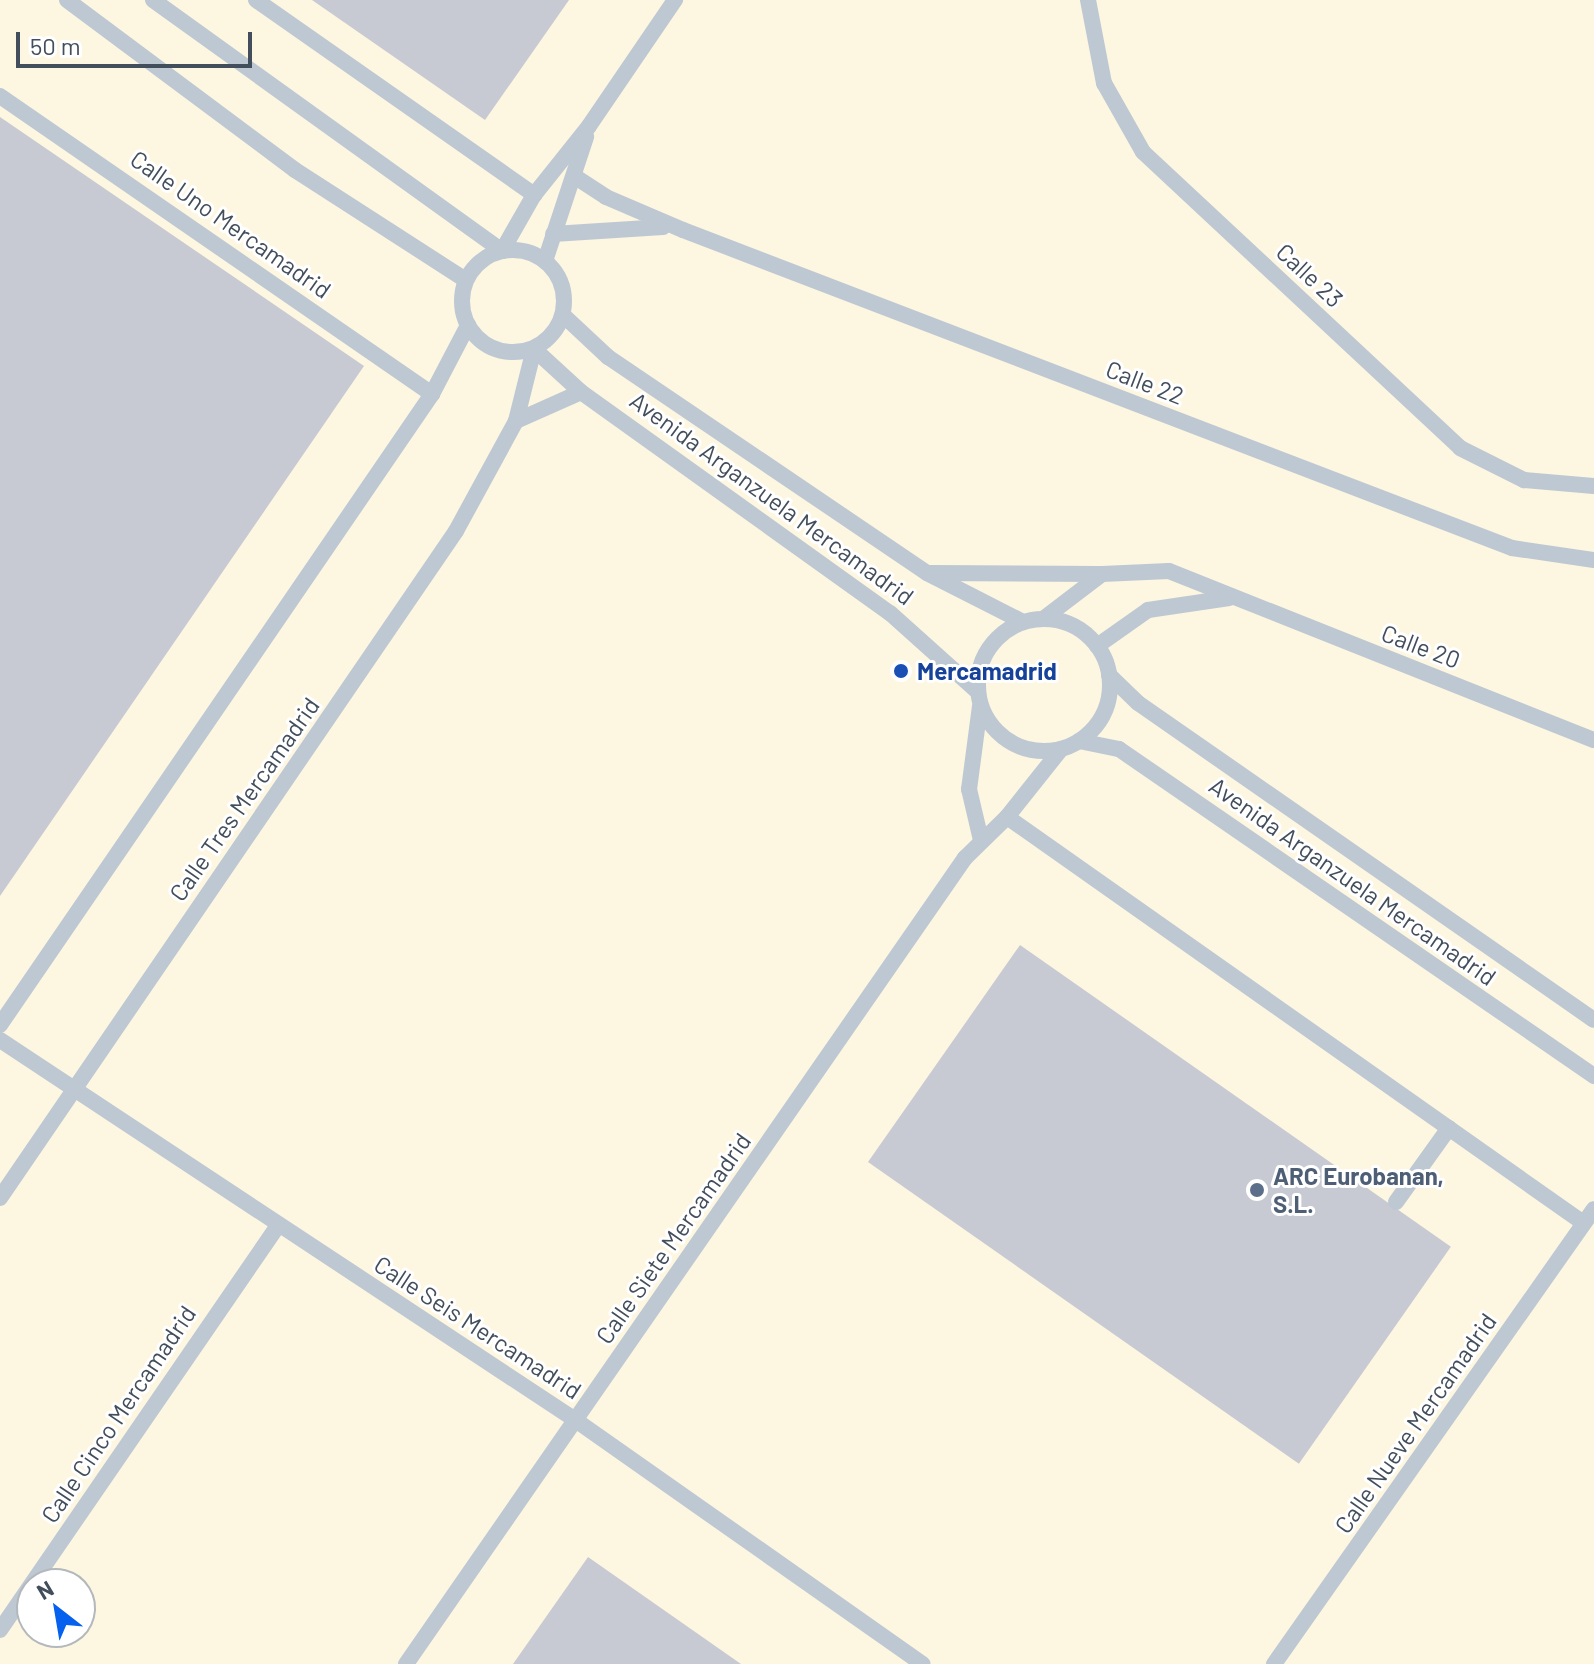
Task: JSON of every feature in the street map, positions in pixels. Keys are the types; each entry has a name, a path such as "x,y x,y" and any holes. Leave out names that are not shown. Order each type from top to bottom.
{"lane":[{"path":"67,0 295,170 466,280"},
{"path":"153,0 502,251"},
{"path":"256,0 534,195"},
{"path":"502,251 534,195 589,126 675,0"},
{"name":"Calle 23","path":"1088,0 1104,83 1143,152 1460,448 1524,480 1594,486"},
{"name":"Calle Uno Mercamadrid","path":"0,96 432,394"},
{"path":"545,261 589,126"},
{"name":"Calle 22","path":"574,176 606,197 683,230 1512,548 1594,560"},
{"name":"Calle 22","path":"553,234 651,225 683,230"},
{"path":"502,251 532,253 545,261 562,285 563,315 557,329 534,349 504,352 489,347 468,325 462,311 466,280 487,257 502,251"},
{"name":"Avenida Arganzuela Mercamadrid","path":"563,315 608,357 927,573 1023,622"},
{"path":"0,1025 432,394 468,325"},
{"name":"Avenida Arganzuela Mercamadrid","path":"534,349 581,392 890,613 979,698"},
{"name":"Calle Tres Mercamadrid","path":"0,1198 456,531 516,421 534,349"},
{"path":"516,421 581,392"},
{"name":"Calle 20","path":"927,573 1102,574 1169,571 1594,740"},
{"path":"1043,619 1102,574"},
{"path":"1097,646 1148,610 1231,598"},
{"path":"979,698 997,733 1011,743 1027,749 1061,749 1079,741 1104,712 1109,675 1097,646 1073,626 1043,619 1023,622 990,646 981,664 969,789 981,840"},
{"name":"Avenida Arganzuela Mercamadrid","path":"1109,675 1138,703 1594,1020"},
{"name":"Avenida Arganzuela Mercamadrid","path":"1079,741 1119,749 1594,1076"},
{"name":"Calle Siete Mercamadrid","path":"406,1664 574,1419 981,840 1007,817 1061,749"},
{"path":"1007,817 1582,1222"},
{"name":"Calle Seis Mercamadrid","path":"0,1040 574,1419 923,1664"},
{"path":"1396,1202 1449,1128"},
{"name":"Calle Nueve Mercamadrid","path":"1274,1664 1594,1209"},
{"name":"Calle Cinco Mercamadrid","path":"0,1630 278,1225"}],"shaded area":[{"name":"Mercamadrid","path":"0,0 1594,0 1594,1664 0,1664"}],"building":[{"path":"312,0 569,0 485,120"},
{"path":"0,117 364,366 0,896"},
{"path":"1020,945 1451,1247 1299,1464 868,1162"},
{"path":"588,1557 741,1664 513,1664"}],"place":[{"name":"Mercamadrid","path":"901,671"},
{"name":"ARC Eurobanan, S.L.","path":"1257,1190"}]}
